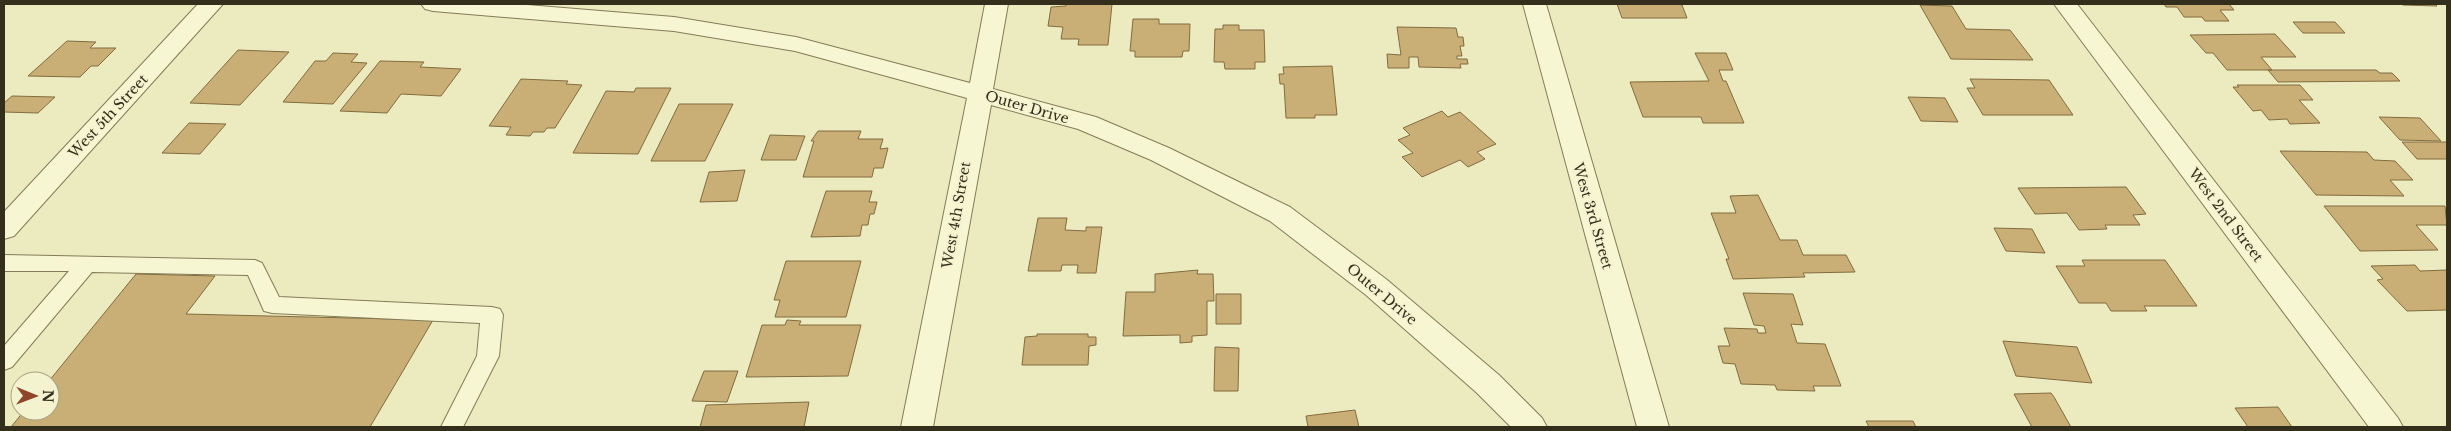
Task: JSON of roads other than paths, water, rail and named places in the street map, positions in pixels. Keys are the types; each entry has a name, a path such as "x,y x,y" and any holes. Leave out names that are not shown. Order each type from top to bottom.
{"street":[{"name":"West 5th Street","path":"4,228 211,4"},
{"name":"Outer Drive","path":"433,4 684,26 796,44 1086,123 1160,154 1280,214 1376,287 1488,384 1531,427"},
{"name":"West 4th Street","path":"917,427 997,4"},
{"name":"West 3rd Street","path":"1534,4 1653,427"},
{"name":"West 2nd Street","path":"2065,4 2387,427"}],"lane":[{"path":"4,263 255,268 272,305 492,316 488,356 452,427"},
{"path":"4,361 88,264"}]}
